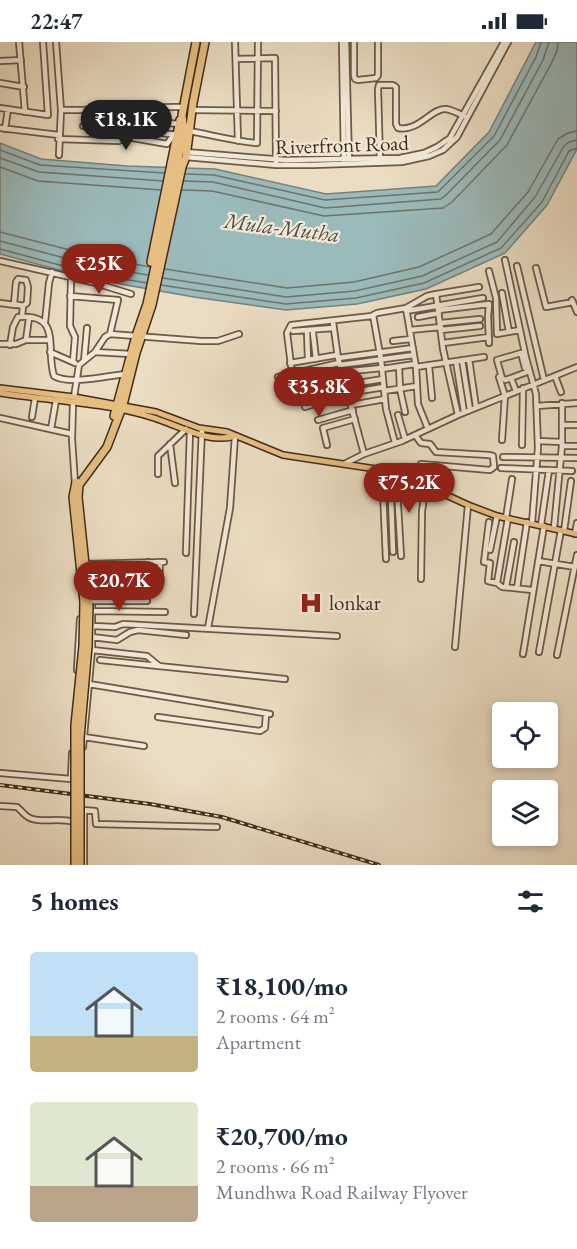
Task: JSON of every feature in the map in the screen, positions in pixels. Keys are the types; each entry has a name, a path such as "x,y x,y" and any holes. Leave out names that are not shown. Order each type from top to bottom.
{"highway":[{"path":"73,865 75,725 87,600 73,497 75,484 103,444 120,407 125,374 149,304 183,167 182,151 176,135 184,107 196,42"},
{"path":"182,151 189,131 205,42"},
{"path":"149,304 182,151 184,132 182,115"},
{"path":"82,865 80,738 88,646 79,485 107,447 138,337"}],"main road":[{"path":"0,388 156,412 202,432"},
{"path":"0,393 56,400 73,399"},
{"path":"120,407 188,430 228,438 235,436 283,455 393,471 496,516 576,534"}],"street":[{"path":"19,42 25,112"},
{"path":"0,108 48,115 43,42"},
{"path":"56,42 61,110 59,155"},
{"path":"236,42 237,141"},
{"path":"189,131 257,143 258,42"},
{"path":"344,42 346,162"},
{"path":"354,42 354,76 358,80 376,78 378,75 378,42"},
{"name":"Riverfront Road","path":"182,151 276,162 380,161 412,156 437,147 450,138 466,117 506,42"},
{"path":"236,58 275,58 276,162"},
{"path":"0,61 21,60"},
{"path":"0,83 24,87"},
{"path":"380,161 378,89 380,85 395,86 398,128 414,126 441,110 448,110 466,117"},
{"path":"61,110 184,107"},
{"path":"8,109 3,128 59,137 108,141 121,141 128,137 167,144 176,135"},
{"path":"192,110 276,111"},
{"path":"137,120 180,124"},
{"path":"83,126 111,127 108,141"},
{"path":"134,129 176,135"},
{"path":"0,261 92,282 131,294"},
{"path":"506,261 537,406 537,469 517,588"},
{"path":"517,266 544,380"},
{"path":"536,268 546,307 551,308 573,301 577,312"},
{"path":"52,272 45,322 49,331 54,376 62,379 76,379 125,374"},
{"path":"489,272 496,298 496,332 498,334 520,330"},
{"path":"71,278 70,326 75,337 73,362"},
{"path":"16,305 14,302 16,282 18,279 26,280 28,283 27,303 23,306 22,316"},
{"path":"406,310 427,296 479,287"},
{"path":"502,293 509,332"},
{"path":"436,294 446,363 458,415"},
{"path":"70,296 118,300 110,334"},
{"path":"293,331 333,325 377,313 438,309 483,298"},
{"path":"0,303 23,306"},
{"path":"443,343 489,340 492,307 489,304 464,304"},
{"path":"418,317 438,309"},
{"path":"406,310 416,366 418,404 428,429"},
{"path":"372,316 381,360 385,399 395,443"},
{"path":"10,345 14,323 18,317 42,319 45,322"},
{"path":"26,340 30,318"},
{"path":"441,327 480,319"},
{"path":"292,373 287,333 290,326 293,324 333,325"},
{"path":"333,325 339,360 364,454"},
{"path":"410,330 480,326"},
{"path":"84,361 87,328"},
{"path":"307,332 308,360"},
{"path":"313,333 316,359"},
{"path":"75,484 72,434 76,379 80,366 95,352 105,337 110,334 201,342 218,341 239,334"},
{"path":"393,340 411,339"},
{"path":"0,344 10,345 26,340 50,340"},
{"path":"278,377 339,360 413,348"},
{"path":"50,352 80,366"},
{"path":"95,352 131,354"},
{"path":"521,353 526,370 511,378 503,380 497,360 521,353"},
{"path":"290,363 316,359 381,360 414,356"},
{"path":"342,372 429,366 484,357"},
{"path":"469,359 476,407"},
{"path":"459,361 470,410"},
{"path":"459,361 464,412"},
{"path":"429,366 432,398"},
{"path":"399,367 400,407 405,412"},
{"path":"344,464 364,454 405,440 476,407 577,367"},
{"path":"499,374 505,396 502,440"},
{"path":"555,376 561,392"},
{"path":"511,378 516,391"},
{"path":"346,385 383,379"},
{"path":"305,408 348,393 417,386"},
{"path":"522,445 523,388"},
{"path":"32,417 35,398"},
{"path":"318,420 352,407 385,399"},
{"path":"51,429 56,400"},
{"path":"554,528 562,444 562,403"},
{"path":"537,406 577,403"},
{"path":"398,415 405,440"},
{"path":"0,418 72,434"},
{"path":"327,445 323,428 355,419"},
{"path":"563,425 577,425"},
{"path":"158,474 158,456 188,430"},
{"path":"186,553 188,430"},
{"path":"194,614 202,432"},
{"path":"416,435 421,443 430,444 436,452 435,466"},
{"path":"208,628 230,508 235,436"},
{"path":"538,441 577,446"},
{"path":"170,444 175,483"},
{"path":"421,464 490,470 494,467 493,456 436,452"},
{"path":"503,457 577,458"},
{"path":"501,468 572,471"},
{"path":"382,469 386,559"},
{"path":"523,654 538,561 549,470"},
{"path":"393,471 393,552"},
{"path":"393,471 401,556"},
{"path":"497,583 512,479"},
{"path":"539,652 571,481"},
{"path":"421,579 422,511 426,485"},
{"path":"455,646 468,505"},
{"path":"490,550 496,516"},
{"path":"489,522 484,562 490,563 488,581 507,587 532,590"},
{"path":"576,534 577,523"},
{"path":"507,587 514,542"},
{"path":"557,655 577,555"},
{"path":"538,561 575,567"},
{"path":"147,581 148,562"},
{"path":"85,564 162,562 159,584"},
{"path":"83,776 92,650 92,611 87,600"},
{"path":"0,773 71,778 81,602 87,600 147,601"},
{"path":"92,611 165,612"},
{"path":"92,626 115,627 123,624 337,636"},
{"path":"92,637 117,640 138,630 186,635"},
{"path":"92,650 147,656 159,666"},
{"path":"100,660 285,679"},
{"path":"77,668 90,670"},
{"path":"89,684 268,714 265,728 261,731 158,717"},
{"path":"84,737 144,746"},
{"path":"0,806 17,807 34,820 65,819 73,822"},
{"path":"73,865 73,810 95,811 96,824 217,828"},
{"path":"82,865 83,810"}],"water":[{"name":"Mula-Mutha","path":"536,42 577,42 577,149 547,205 505,253 426,289 357,304 286,310 92,279 0,254 0,143 41,159 127,166 215,169 326,194 436,186 489,132"}],"railway":[{"path":"0,785 150,804 222,817 379,865"}],"place":[{"name":"lonkar","path":"311,603"}]}
